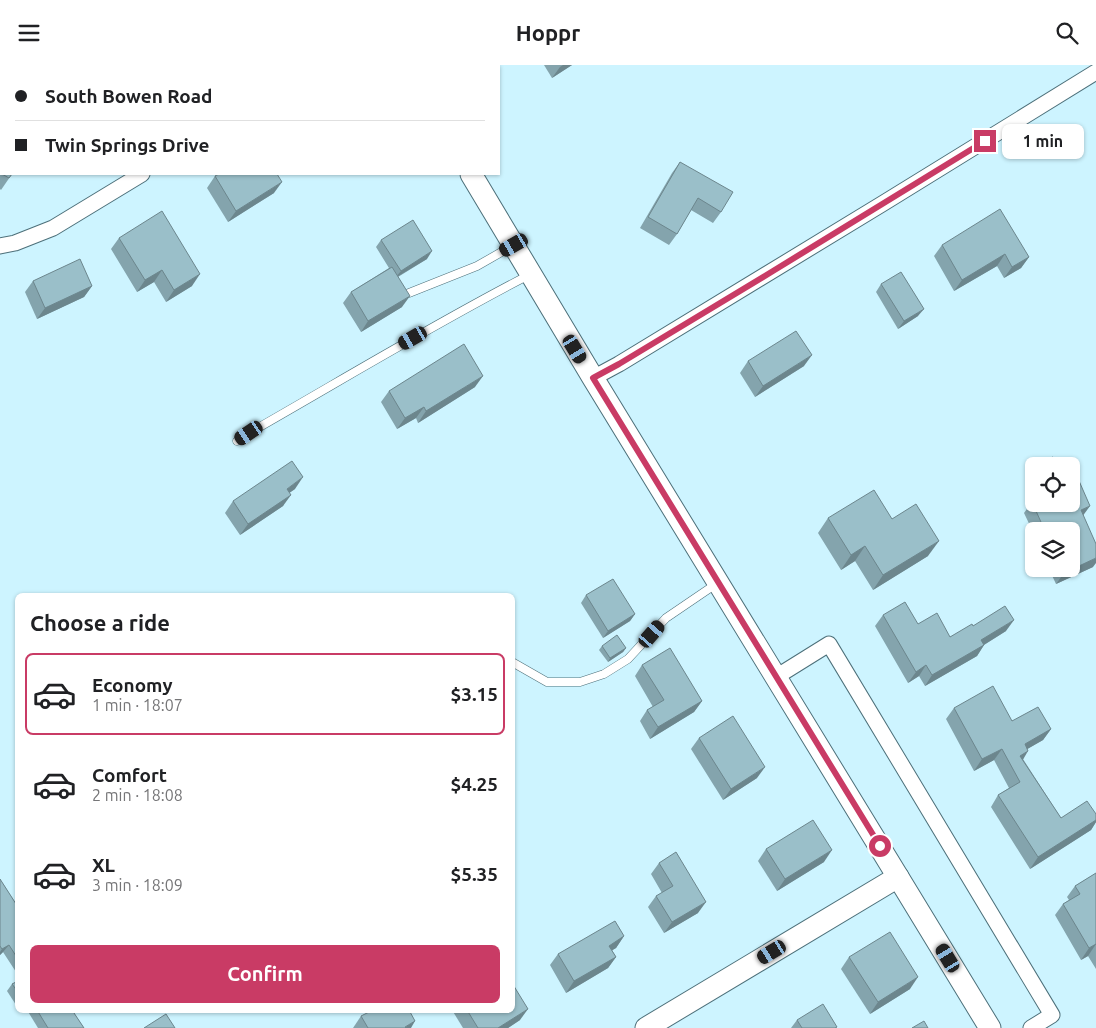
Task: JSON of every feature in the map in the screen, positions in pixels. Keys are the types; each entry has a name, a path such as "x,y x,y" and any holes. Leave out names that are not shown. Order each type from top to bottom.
{"main road":[{"path":"472,175 593,378 990,1028"},
{"path":"646,1028 898,877"}],"street":[{"path":"593,378 619,364 1096,72"},
{"path":"0,246 14,243 53,228 140,175"},
{"path":"776,677 829,644 1052,1015 1031,1028"}],"lane":[{"path":"409,293 477,266 514,245"},
{"path":"237,441 488,295 530,274"},
{"path":"515,665 547,682 580,682 604,674 628,659 666,618 718,583"}],"building":[{"path":"680,162 733,192 721,212 698,198 677,234 648,217"},
{"path":"278,175 282,182 236,211 215,176"},
{"path":"1000,209 1029,257 1012,267 1005,254 962,280 942,245"},
{"path":"162,211 200,274 174,290 162,270 145,280 119,238"},
{"path":"413,220 432,251 401,271 381,240"},
{"path":"80,259 92,286 45,308 33,281"},
{"path":"392,267 410,296 368,321 351,292"},
{"path":"901,272 924,309 904,321 881,284"},
{"path":"796,331 812,355 763,386 748,361"},
{"path":"464,344 483,376 426,411 424,407 405,418 389,391"},
{"path":"292,461 303,477 287,489 291,495 248,524 233,501"},
{"path":"1080,483 1090,506 1081,510 1096,544 1096,558 1080,566 1080,522 1041,522 1036,512 1080,512"},
{"path":"874,490 892,519 916,504 939,541 883,575 865,546 851,555 828,518"},
{"path":"613,579 635,614 608,631 586,595"},
{"path":"905,602 918,624 937,613 950,637 972,624 973,626 1005,606 1014,620 981,640 984,645 932,675 926,665 916,672 883,615"},
{"path":"617,635 626,648 610,658 602,646"},
{"path":"670,648 702,701 658,727 647,710 664,700 642,665"},
{"path":"993,686 1012,721 1038,707 1051,729 1025,744 1028,751 1020,756 1061,818 1087,801 1096,814 1096,820 1038,857 998,795 1020,782 1002,749 982,759 954,708"},
{"path":"733,716 765,767 731,789 699,738"},
{"path":"813,820 832,850 785,879 766,849"},
{"path":"676,852 706,902 672,922 656,896 673,886 659,863"},
{"path":"1096,873 1096,944 1089,948 1063,904 1080,894 1075,886"},
{"path":"0,879 15,902 15,954 9,945 2,949 0,946"},
{"path":"615,921 624,936 609,946 616,957 574,981 558,954"},
{"path":"890,932 918,977 878,1002 849,957"},
{"path":"515,988 528,1009 498,1028 478,1028 469,1013 515,1013"},
{"path":"823,1004 837,1027 802,1028 797,1020"},
{"path":"39,1013 74,1013 84,1028 48,1028"},
{"path":"367,1013 411,1013 415,1021 406,1028 368,1028 361,1016"},
{"path":"166,1014 175,1028 144,1028"},
{"path":"924,1021 928,1028 912,1028"}],"route":[{"path":"880,846 593,378 773,271 985,141"}]}
